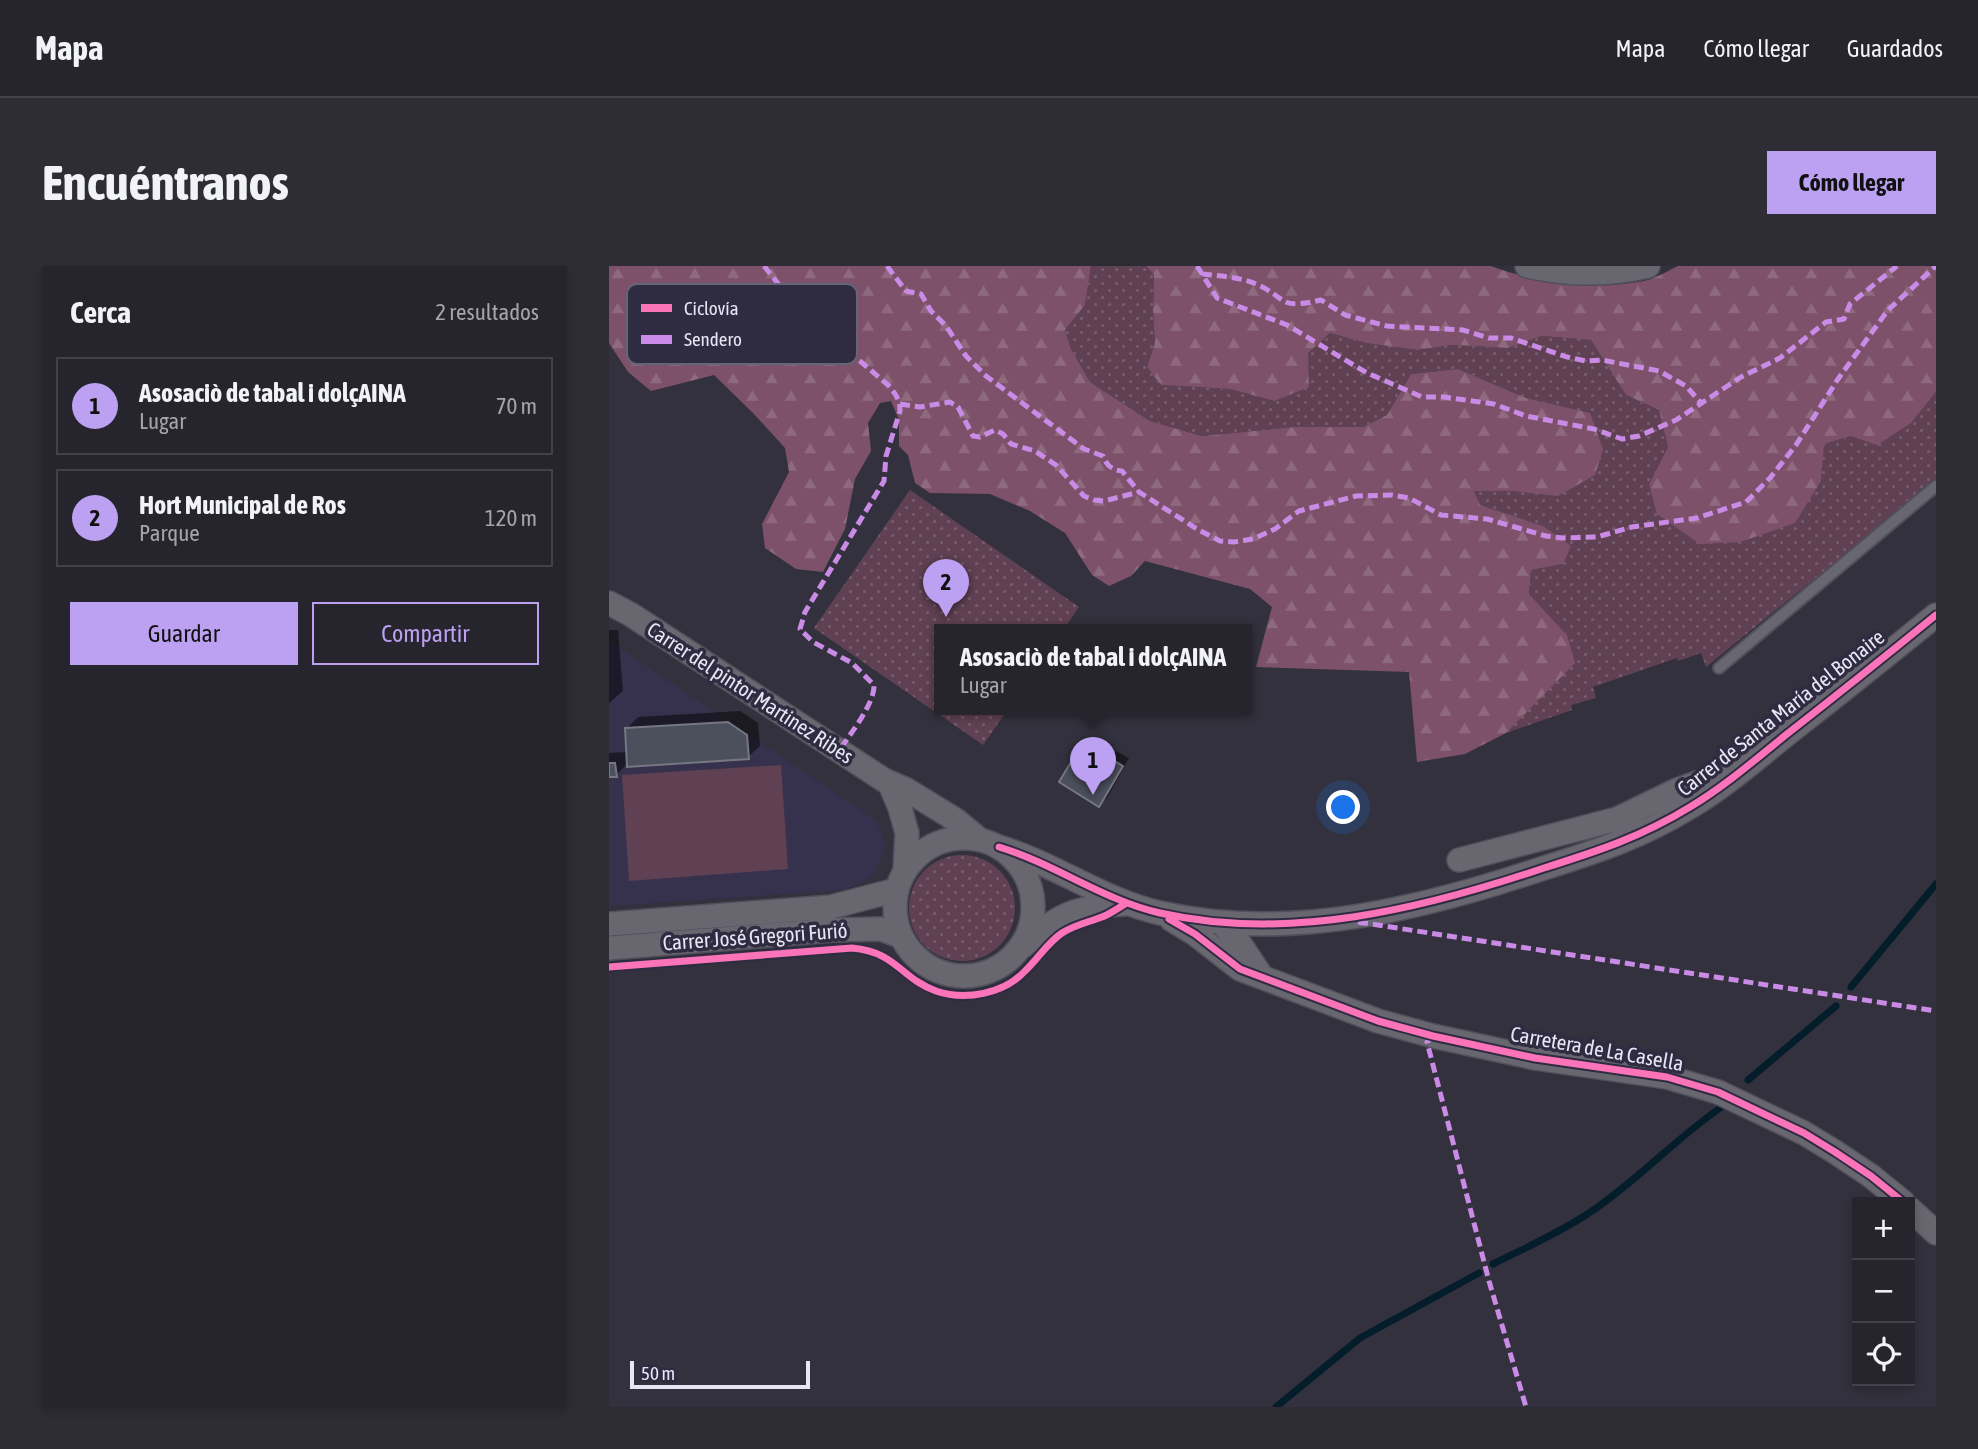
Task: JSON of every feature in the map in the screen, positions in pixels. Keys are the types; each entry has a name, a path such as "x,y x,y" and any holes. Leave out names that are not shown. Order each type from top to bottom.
{"street":[{"path":"1527,266 1553,272 1585,274 1616,273 1648,266"},
{"name":"Carrer del pintor Martinez Ribes","path":"609,603 630,614 890,784 907,790 990,844"},
{"name":"Carrer de Santa María del Bonaire","path":"990,844 1028,856 1125,904 1160,913 1250,925 1340,919 1420,905 1478,891 1615,845 1659,826 1693,806 1936,615"},
{"name":"Carrer de Santa María del Bonaire","path":"1459,860 1617,819 1677,790 1748,765"},
{"path":"890,784 907,833 894,913 900,936 914,956 934,970 957,976 981,975 1003,964 1020,948 1030,927 1034,904 1028,882 1017,862 990,844 960,838 940,842 921,853 901,880"},
{"name":"Carrer José Gregori Furió","path":"609,924 831,907 901,880"},
{"name":"Carrer de Santa María del Bonaire","path":"1020,948 1048,925 1073,912 1090,906 1125,904"},
{"name":"Carretera de La Casella","path":"1160,913 1195,934 1240,969 1258,970 1378,1021 1535,1058 1667,1077 1707,1088 1784,1123 1835,1152 1897,1197"},
{"path":"1220,922 1236,938 1258,970"},
{"path":"1258,970 1264,939 1280,923"},
{"name":"Carrer José Gregori Furió","path":"609,948 832,930 881,929 900,936"},
{"path":"1915,1214 1936,1233"}],"lane":[{"path":"1719,668 1936,486"}],"shaded area":[{"path":"1091,266 1146,266 1154,275 1155,343 1147,367 1161,385 1230,389 1273,401 1308,352 1330,333 1366,343 1417,350 1453,345 1508,348 1542,336 1591,340 1626,395 1659,410 1668,447 1649,484 1821,481 1823,444 1911,423 1936,392 1936,480 1706,667 1701,653 1678,661 1677,658 1593,687 1596,698 1571,705 1572,710 1506,733 1520,718 1567,635 1529,594 1531,570 1563,564 1543,526 1479,505 1474,490 1514,491 1590,414 1526,398 1458,369 1411,374 1387,415 1363,427 1294,427 1202,436 1150,421 1090,382 1071,349 1065,330 1085,305"},
{"path":"910,490 1079,607 1067,624 934,624 934,711 814,628"},
{"path":"609,641 874,819 881,831 885,847 876,871 867,881 843,890 609,906"},
{"path":"940,715 1004,715 983,745"},
{"path":"781,765 788,869 629,881 622,775"},
{"path":"962,855 982,859 999,871 1011,888 1015,908 1011,928 999,945 982,957 962,961 942,957 925,945 913,928 909,908 913,888 925,871 942,859"}],"green space":[{"path":"609,266 1091,266 1085,305 1065,330 1071,349 1090,382 1150,421 1202,436 1294,427 1363,427 1387,415 1411,374 1458,369 1526,398 1590,413 1603,449 1595,475 1558,496 1514,491 1474,491 1480,505 1543,526 1571,546 1563,564 1531,570 1529,594 1567,635 1575,663 1506,733 1465,754 1417,762 1409,672 1256,667 1272,607 1250,589 1145,561 1131,576 1109,586 1092,575 1065,533 1030,511 990,494 930,493 915,483 908,455 899,446 899,420 891,401 880,403 868,423 871,451 855,479 845,529 823,572 796,569 765,548 762,524 789,472 785,448 714,375 651,391 628,372 609,343"},
{"path":"1146,266 1491,266 1548,281 1610,285 1648,280 1678,266 1936,266 1936,392 1911,423 1877,445 1851,436 1824,444 1821,481 1795,523 1740,542 1700,544 1657,514 1649,484 1668,447 1659,410 1626,395 1591,340 1542,336 1508,348 1453,345 1417,350 1366,343 1330,333 1308,353 1309,387 1274,401 1230,389 1161,385 1147,367 1155,343 1154,275"}],"building":[{"path":"728,722 747,735 749,759 627,767 625,728"},
{"path":"1074,757 1098,771 1108,757 1123,766 1099,807 1059,782"},
{"path":"609,763 615,763 617,777 609,777"}],"waterway":[{"path":"1851,987 1936,884"},
{"path":"1748,1080 1836,1006"},
{"path":"1493,1264 1554,1234 1589,1213 1720,1108"},
{"path":"1276,1407 1360,1338 1479,1273"}],"marked path":[{"path":"764,266 778,284"},
{"path":"887,266 906,291 921,294 966,356 986,376 1084,449 1103,456 1110,467 1122,471 1139,492"},
{"path":"1197,266 1217,298 1287,325 1367,373 1422,397 1444,397 1494,404 1526,416 1594,429 1622,439 1639,436 1676,420 1741,377 1780,358 1826,322 1844,319 1850,304 1897,266"},
{"path":"900,404 920,407 950,402 958,407 973,436 980,437 995,430 1003,434 1011,444 1035,451 1056,465 1084,496 1104,501 1139,492 1220,541 1253,539 1275,529 1299,511 1356,496 1392,495 1409,498 1441,515 1487,519 1546,536 1597,537 1632,527 1697,518 1746,502 1770,478 1796,445 1838,379 1888,310 1936,266"},
{"path":"1202,274 1250,282 1290,303 1321,300 1345,315 1387,326 1463,330 1489,338 1511,338 1586,361 1602,360 1659,371 1686,386 1702,404"},
{"path":"839,751 866,710 874,685 852,663 813,642 800,629 805,612 884,481 886,456 900,411 897,397 888,385 857,358"},
{"path":"1358,922 1936,1011"},
{"path":"1433,1036 1427,1042 1489,1281 1526,1407"}],"cycle path":[{"path":"999,847 1119,900 1160,913 1209,921 1257,924 1306,922 1403,908 1498,883 1601,849 1672,818 1740,772 1936,615"},
{"path":"609,967 852,948 867,950 889,960 924,986 936,991 971,995 1006,985 1025,971 1062,933 1105,916 1125,904"},
{"path":"1169,919 1195,934 1240,969 1378,1021 1535,1058 1667,1077 1718,1092 1804,1133 1871,1176 1897,1197"}],"place":[{"name":"Hort Municipal de Ros","path":"946,617"},
{"name":"Asosaciò de tabal i dolçAINA","path":"1093,795"}]}
